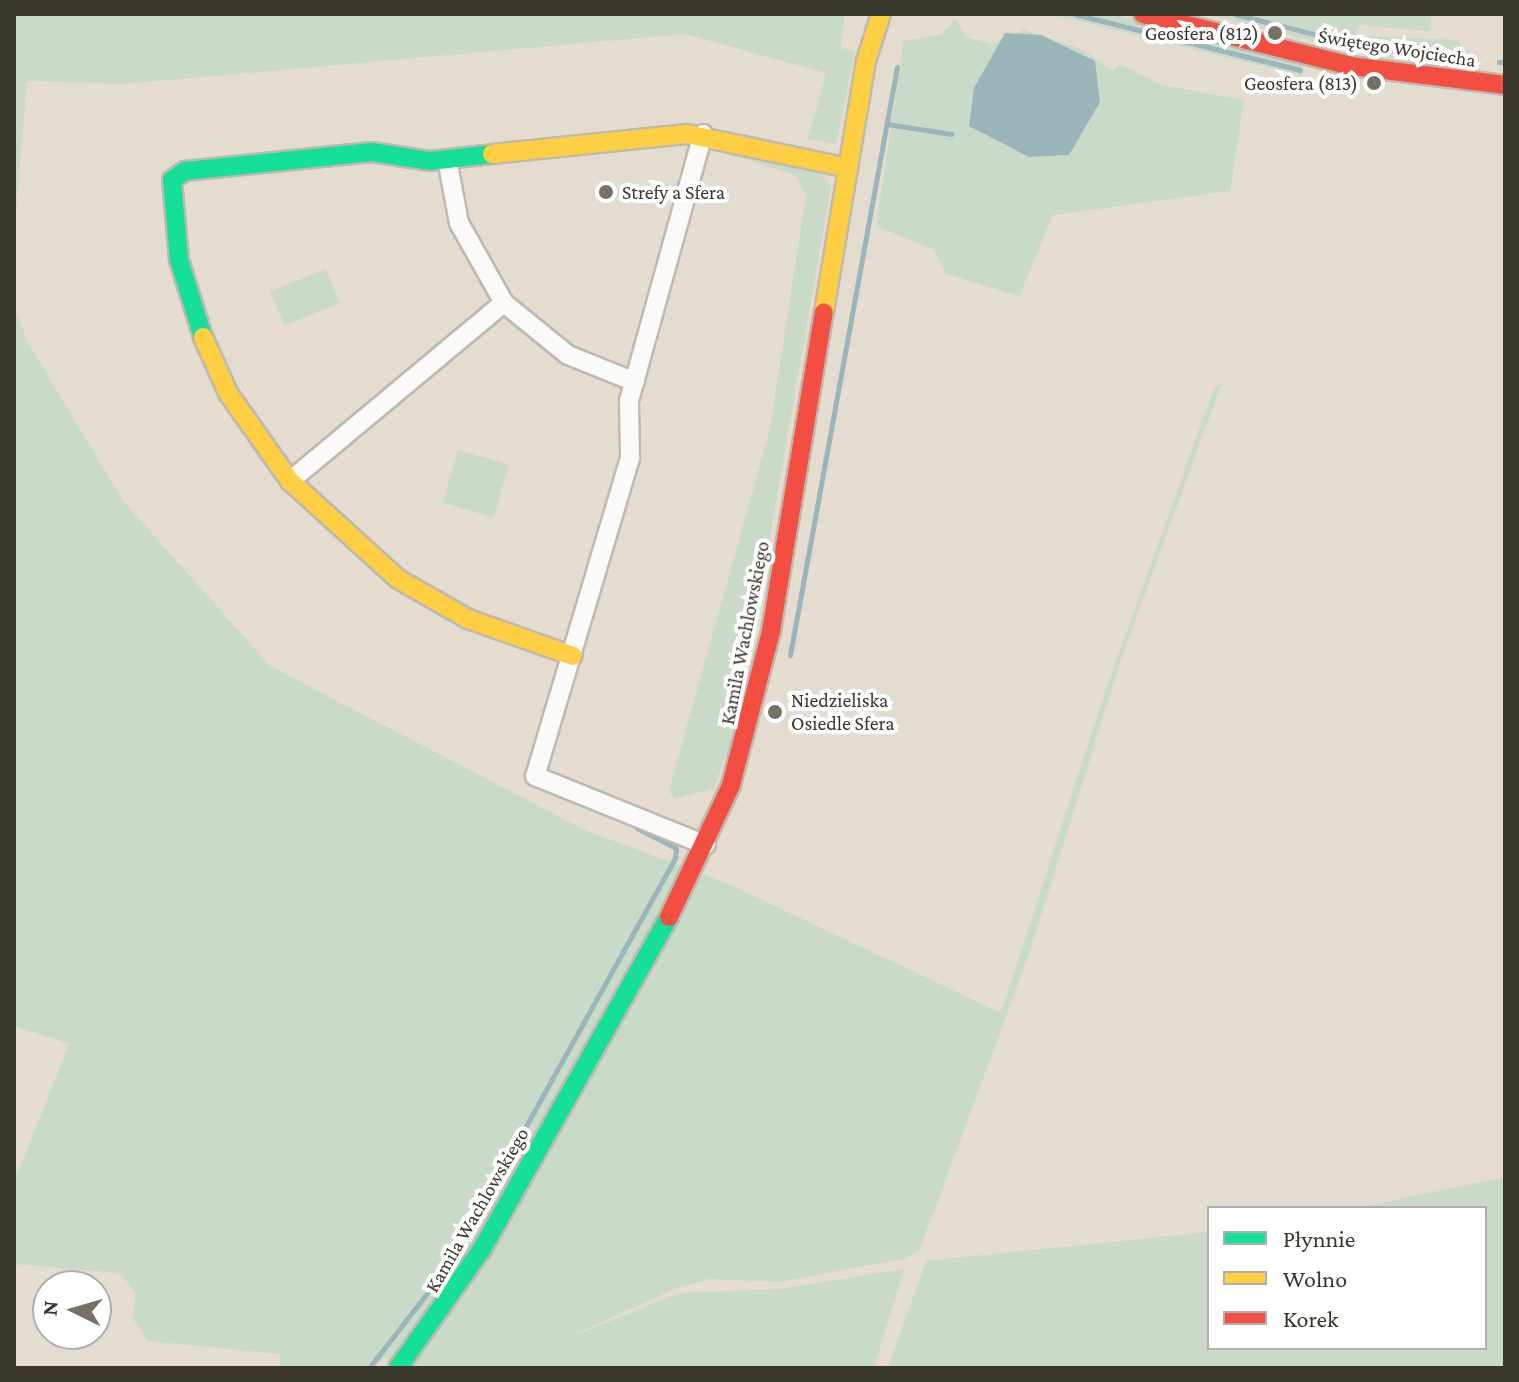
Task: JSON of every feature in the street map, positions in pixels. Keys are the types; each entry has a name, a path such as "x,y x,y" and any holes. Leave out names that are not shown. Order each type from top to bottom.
{"street":[{"name":"Kamila Wachlowskiego","path":"864,14 866,61"},
{"name":"Kamila Wachlowskiego","path":"398,1368 468,1272 706,845 761,680 866,61 881,14"},
{"name":"Świętego Wojciecha","path":"1143,14 1351,66 1505,85"},
{"path":"573,656 468,619 398,579 290,481 228,393 203,337 179,260 172,180 185,171 372,152 406,162 703,134 848,168"},
{"path":"703,134 625,422 630,458 535,776 706,845"},
{"path":"447,159 459,223 504,303 568,355 635,382"},
{"path":"290,481 504,303"}],"green space":[{"path":"14,14 845,14 841,48 855,51 836,144 808,139 826,73 685,34 124,84 27,81 14,233"},
{"path":"1050,14 1112,14 1301,63 1303,76"},
{"path":"1206,14 1431,14 1430,31 1360,25 1346,49"},
{"path":"956,19 966,37 992,44 1024,30 1082,49 1112,71 1120,64 1162,85 1244,100 1230,191 1053,215 1019,296 947,274 933,249 876,226 904,41 940,35"},
{"path":"1365,36 1458,40 1469,62 1465,69 1367,55 1357,48"},
{"path":"726,153 822,174 831,186 737,725 714,788 674,799 669,790 770,429 806,195 795,175"},
{"path":"326,269 340,303 284,326 270,291"},
{"path":"14,304 27,341 124,502 270,666 585,830 726,883 1001,1013 1104,695 1214,388 1222,382 1122,657 1029,954 920,1249 908,1258 780,1282 710,1279 679,1287 551,1345 679,1293 779,1289 904,1269 874,1368 392,1368 387,1357 370,1368 280,1368 280,1354 148,1341 133,1319 135,1292 120,1273 14,1264 14,1182 69,1044 14,1026"},
{"path":"458,450 509,465 494,517 443,503"},
{"path":"1505,1177 1505,1368 888,1368 926,1261 1207,1232 1207,1350 1487,1350 1487,1206 1367,1206"}],"water":[{"path":"1005,33 1041,35 1095,61 1100,102 1069,155 1029,157 969,126 974,88"}],"waterway":[{"path":"1074,14 1300,70"},
{"path":"1235,14 1349,43"},
{"path":"1362,46 1460,59"},
{"path":"1499,62 1505,62"},
{"path":"790,655 897,67"},
{"path":"1325,77 1335,79"},
{"path":"887,124 951,134"},
{"path":"369,1368 448,1266 675,858 676,848 637,828"}],"traffic: fast":[{"path":"203,337 179,260 172,180 185,171 372,152 430,161 492,154"},
{"path":"398,1368 482,1249 669,917"}],"traffic: slow":[{"path":"824,312 866,61 881,14"},
{"path":"492,154 687,134 848,168"},
{"path":"203,337 228,393 290,481 398,579 468,619 573,656"}],"traffic: jam":[{"path":"1143,14 1351,66 1505,85"},
{"path":"669,917 731,785 771,631 824,312"}],"place":[{"name":"Geosfera (812)","path":"1275,33"},
{"name":"Geosfera (813)","path":"1374,83"},
{"name":"Strefy a Sfera","path":"606,192"},
{"name":"Niedzieliska Osiedle Sfera","path":"775,712"}]}
